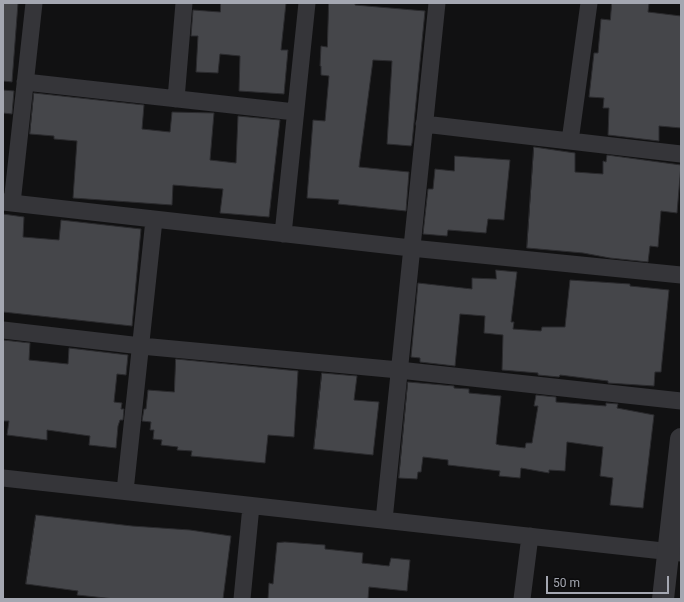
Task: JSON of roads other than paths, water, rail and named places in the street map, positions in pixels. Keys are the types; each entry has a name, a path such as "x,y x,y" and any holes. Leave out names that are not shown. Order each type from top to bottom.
{"street":[{"path":"34,3 25,82 8,203 410,248 681,275"},
{"path":"176,99 184,3"},
{"path":"283,234 307,3"},
{"path":"384,520 410,248 437,3"},
{"path":"570,141 589,3"},
{"path":"25,82 295,112"},
{"path":"424,124 681,154"},
{"path":"125,491 154,220"},
{"path":"3,330 141,346 399,370 681,401"},
{"path":"663,599 675,552 681,439"},
{"path":"3,478 675,552"},
{"path":"242,599 251,506"},
{"path":"522,599 530,536"}]}
